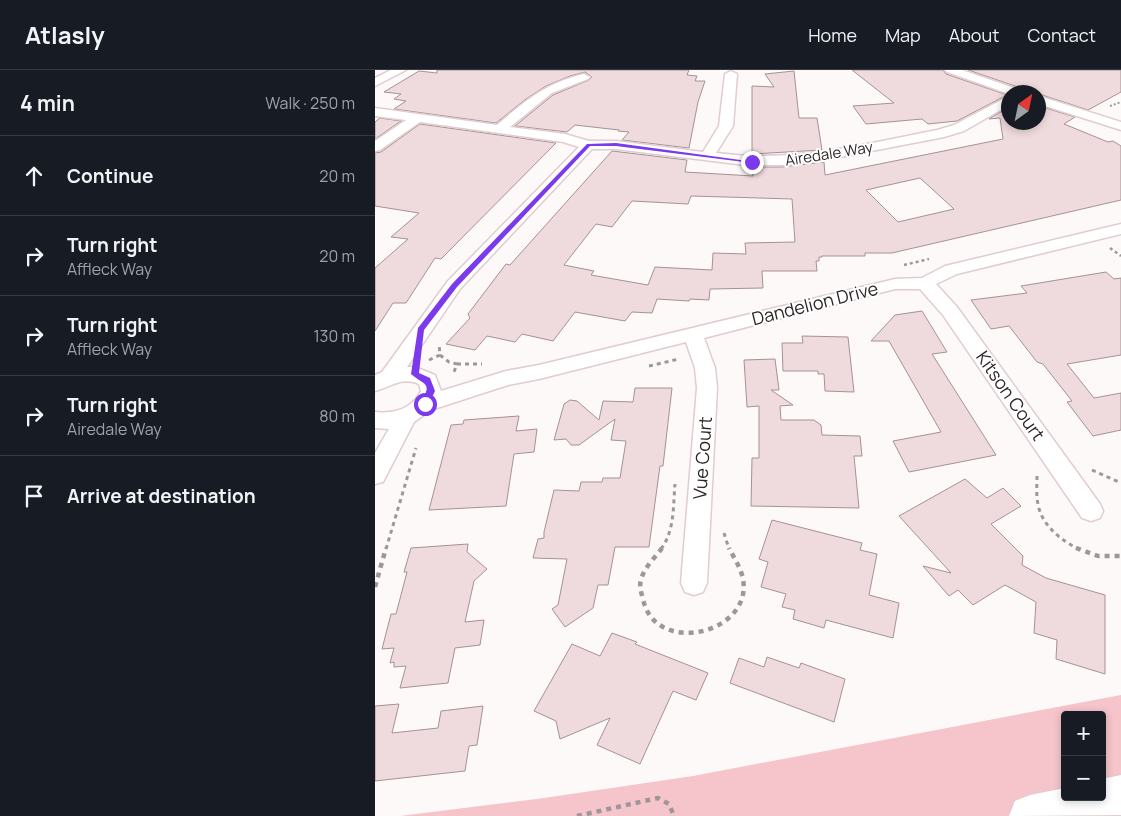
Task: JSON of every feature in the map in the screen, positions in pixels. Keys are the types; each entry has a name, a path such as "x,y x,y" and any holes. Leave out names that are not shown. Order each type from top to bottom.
{"main road":[{"path":"1030,816 1099,805"}],"street":[{"path":"375,82 400,70"},
{"path":"951,70 1001,88"},
{"path":"707,156 727,126 731,74"},
{"path":"500,129 561,78 584,77"},
{"path":"1046,102 1121,126"},
{"name":"Airedale Way","path":"375,112 565,138 588,145 616,145 752,162 825,156 902,142 959,128 1001,104"},
{"path":"1107,121 1121,112"},
{"path":"375,147 417,118"},
{"path":"383,380 455,286 588,145"},
{"name":"Dandelion Drive","path":"406,417 425,404 506,378 539,372 693,335 895,284 925,283 951,270 1115,237"},
{"name":"Kitson Court","path":"925,283 951,311 1091,511"},
{"path":"421,330 421,377 431,391 425,404"},
{"name":"Vue Court","path":"693,335 705,368 707,388 695,583"},
{"name":"Dandelion Drive","path":"383,380 421,377 506,378"},
{"path":"376,428 406,417"},
{"path":"375,475 406,417"}],"path":[{"path":"1115,237 1121,256"},
{"path":"440,355 449,362 457,364 454,372"},
{"path":"375,587 417,443"},
{"path":"577,816 658,798 667,800 673,808 674,816"}],"shaded area":[{"path":"1121,695 1121,795 1106,799 1106,711 1061,711 1061,801 1098,801 1086,804 1092,816 400,816 537,799 693,776"}],"building":[{"path":"437,70 689,70 687,75 697,76 695,81 705,81 698,102 689,148 622,140 629,132 619,130 575,125 567,132 515,126 553,95 589,80 592,77 585,72 546,86 496,123 394,109 406,101 394,99 401,94 384,92 419,71 437,73"},
{"path":"852,70 943,70 946,74 1001,93 1001,98 957,121 928,124 922,119 866,124 853,106 894,103"},
{"path":"968,70 1121,70 1121,92 1088,110 1046,96 1046,85 1012,85"},
{"path":"794,71 799,118 817,118 822,150 752,154 752,86 774,87 765,74"},
{"path":"1046,108 1075,117 1064,124 1108,142 1113,141 1121,146 1121,200 892,253 865,253 865,256 822,256 819,257 819,261 816,261 817,271 762,271 763,288 710,289 709,300 657,299 652,313 632,312 625,321 575,312 553,341 522,334 515,342 487,336 475,350 446,344 470,318 468,314 506,264 510,265 612,151 687,160 685,172 753,176 752,167 782,167 824,162 825,175 1003,139 1002,130 1046,130","holes":["920,178 954,209 898,222 866,190","691,196 792,199 795,242 745,243 746,254 713,253 712,270 655,267 648,285 591,275 594,271 564,265 596,224 612,227 632,201 688,204"]},
{"path":"1001,112 1001,125 1000,118 989,119"},
{"path":"380,118 401,121 375,139 375,122"},
{"path":"420,124 556,143 441,259 435,258 406,303 393,303 375,331 375,268 408,239 391,237 419,213 375,206 375,153 381,152"},
{"path":"1106,272 1114,279 1121,278 1121,355 1067,364 1094,398 1121,393 1121,430 1093,436 1067,402 1072,401 1043,364 1037,362 1009,326 991,329 971,300 1027,293 1021,286"},
{"path":"922,311 947,352 932,354 996,455 909,472 893,441 941,432 889,341 871,341 895,315"},
{"path":"802,336 848,337 854,392 825,391 824,374 818,374 818,371 783,371 782,343 803,343"},
{"path":"775,359 779,390 771,390 793,405 780,406 781,420 814,420 821,425 822,435 860,436 862,456 854,456 859,508 751,506 752,458 759,458 759,406 747,407 744,360"},
{"path":"635,388 672,388 663,466 660,466 649,547 615,547 608,585 598,585 593,608 565,627 552,609 558,605 567,559 533,558 538,539 544,538 554,490 579,491 581,482 602,482 603,478 620,478 626,441 611,440 615,419 579,445 571,445 566,439 554,440 564,404 570,400 577,401 599,420 603,401 633,402"},
{"path":"519,416 516,431 537,429 534,452 514,454 506,506 429,510 451,425 463,424 464,420"},
{"path":"965,479 987,498 1003,488 1021,506 991,524 1023,556 1022,565 1046,578 1105,595 1105,674 1056,659 1057,640 1034,633 1036,602 1005,585 973,605 958,590 949,596 923,566 951,573 899,516"},
{"path":"772,520 862,543 860,550 877,554 869,595 899,603 893,638 826,620 824,628 793,619 795,610 782,607 786,594 761,587 768,562 759,559"},
{"path":"468,544 467,552 487,569 474,581 465,622 484,620 480,645 455,648 448,683 400,688 406,666 394,667 394,662 390,663 394,648 382,649 391,614 396,614 407,572 404,572 411,548"},
{"path":"612,633 708,673 696,700 673,691 640,764 597,745 610,718 560,739 556,721 534,711 572,644 600,656"},
{"path":"767,657 799,668 801,663 845,679 834,722 730,683 739,658 764,667"},
{"path":"399,704 392,733 438,728 441,711 483,706 477,745 469,746 465,771 375,781 375,706"}],"route":[{"path":"425,404 429,398 431,385 428,380 415,374 421,330 444,297 588,145 609,144 752,162"}]}
